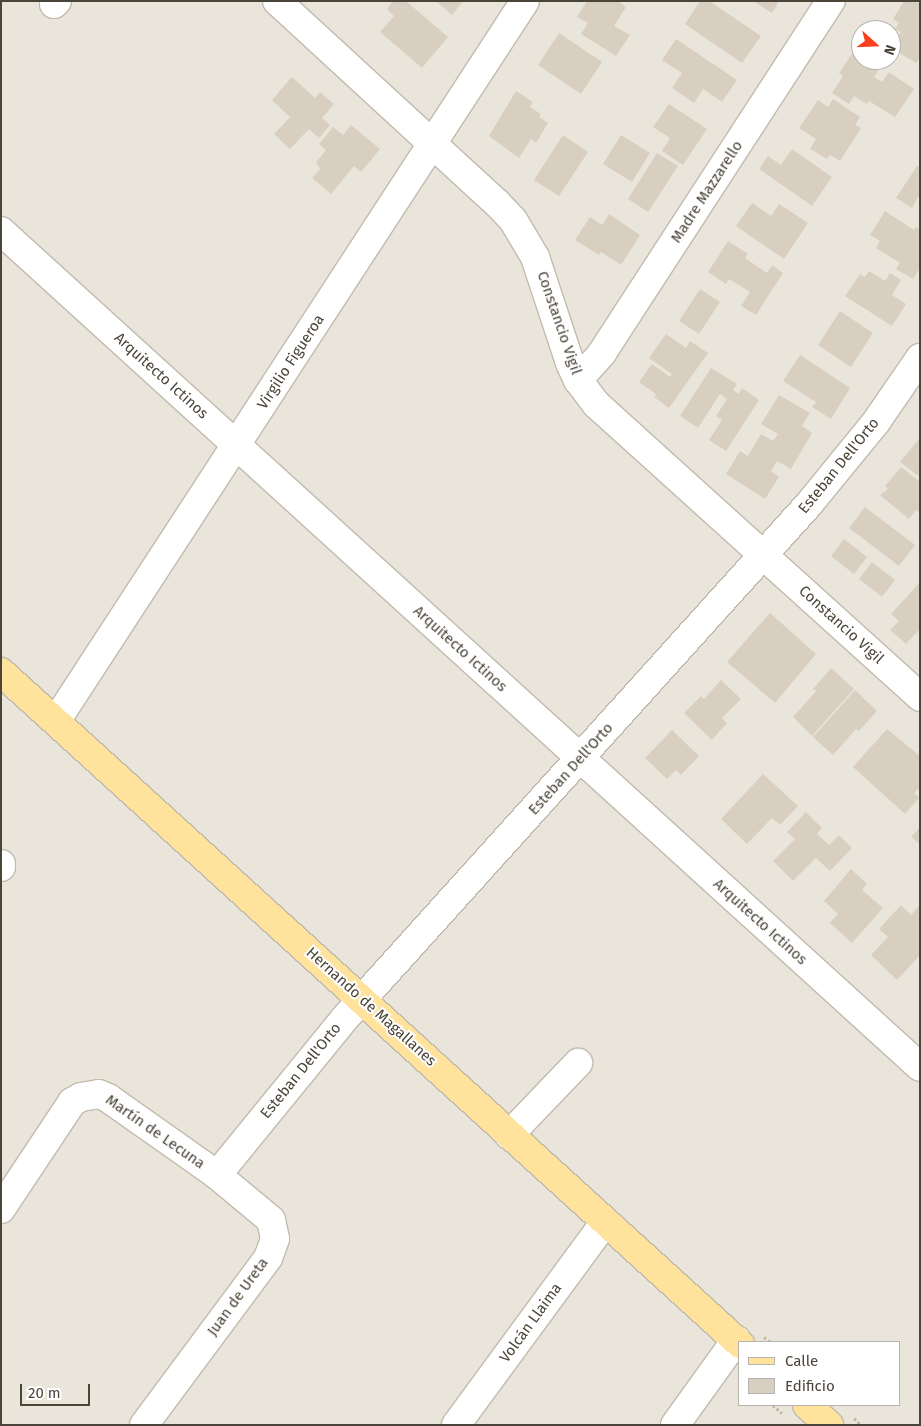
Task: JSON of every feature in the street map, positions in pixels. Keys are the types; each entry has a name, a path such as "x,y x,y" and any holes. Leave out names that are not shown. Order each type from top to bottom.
{"main road":[{"name":"Hernando de Magallanes","path":"1,672 738,1342"},
{"path":"808,1406 829,1425"}],"street":[{"name":"Constancio Vigil","path":"276,1 497,203 526,238 543,277 563,345 578,380 596,404 920,697"},
{"name":"Virgilio Figueroa","path":"56,721 237,446 525,1"},
{"name":"Madre Mazzarello","path":"578,380 602,353 831,1"},
{"name":"Arquitecto Ictinos","path":"1,230 920,1067"},
{"name":"Esteban Dell'Orto","path":"217,1175 362,999 764,555 876,422 920,358"},
{"path":"509,1135 578,1063"},
{"name":"Martín de Lecuna","path":"1,1210 72,1102 90,1094 108,1098 217,1175"},
{"name":"Juan de Ureta","path":"144,1425 273,1249 275,1239 271,1220 217,1175"},
{"name":"Volcán Llaima","path":"456,1425 605,1222"},
{"path":"675,1425 738,1342"}],"shaded area":[{"path":"1,1 920,1 920,1425 1,1425"}],"building":[{"path":"393,1 406,1 448,37 422,68 380,32 394,16 387,9"},
{"path":"436,1 463,1 452,15"},
{"path":"587,1 618,1 626,7 614,26 630,35 616,56 581,34 588,23 577,17"},
{"path":"700,1 709,1 761,36 742,63 685,24"},
{"path":"753,1 779,1 772,13"},
{"path":"904,1 920,3 920,57 916,63 901,54 901,20 893,19"},
{"path":"559,33 602,62 581,94 538,65"},
{"path":"676,39 737,80 722,102 703,89 694,103 672,88 682,73 662,60"},
{"path":"851,55 851,70 878,70 874,77 882,82 889,72 914,89 895,117 869,101 867,104 854,96 849,104 832,93 843,76 839,73"},
{"path":"292,77 315,98 320,92 334,104 322,118 330,125 319,138 309,129 290,149 274,134 290,117 272,100"},
{"path":"516,91 533,102 530,107 541,114 539,117 548,123 536,143 531,139 519,158 489,136"},
{"path":"833,99 860,117 855,125 861,128 840,161 830,155 827,159 810,149 816,139 799,128 818,100 828,107"},
{"path":"669,104 707,129 683,165 662,151 670,138 653,127"},
{"path":"351,125 380,149 361,172 354,166 331,194 312,178 320,169 316,162 326,150 319,144 333,127 343,135"},
{"path":"563,135 588,152 559,196 534,180"},
{"path":"621,135 650,153 632,182 603,164"},
{"path":"792,149 832,177 812,206 759,169 768,156 781,165"},
{"path":"657,153 678,166 648,212 628,199"},
{"path":"917,166 920,167 920,198 918,197 912,208 896,198"},
{"path":"752,203 771,216 779,204 808,223 784,259 736,226"},
{"path":"885,211 914,230 916,227 920,229 920,268 913,279 896,269 900,263 876,248 880,241 870,235"},
{"path":"609,214 640,235 621,265 601,252 599,255 575,240 590,217 602,225"},
{"path":"728,241 748,254 745,258 767,273 772,265 783,273 756,315 741,306 750,292 729,279 726,284 708,272"},
{"path":"869,271 885,281 890,273 901,280 892,295 906,304 892,326 845,296 860,274 865,277"},
{"path":"700,289 720,302 699,334 679,321"},
{"path":"840,311 873,333 851,367 818,345"},
{"path":"666,334 686,348 690,341 708,353 669,408 654,397 656,394 639,382 652,364 670,377 672,374 649,358"},
{"path":"800,355 850,388 831,419 812,407 816,402 783,381"},
{"path":"711,368 737,384 733,390 739,394 742,388 759,400 726,451 709,440 722,420 716,416 727,399 720,394 698,428 680,416"},
{"path":"779,395 810,413 802,426 812,433 791,469 777,461 771,471 779,477 765,499 726,474 740,451 748,456 761,434 773,441 778,434 761,424"},
{"path":"920,438 920,477 900,462"},
{"path":"901,467 920,482 920,513 916,510 909,519 880,495 888,489 885,486"},
{"path":"865,507 915,545 899,566 849,528"},
{"path":"844,539 867,557 854,574 831,556"},
{"path":"872,562 895,580 882,597 859,579"},
{"path":"920,582 920,629 906,644 890,630 899,621 891,614"},
{"path":"770,613 816,654 775,703 727,662"},
{"path":"831,668 854,689 812,736 793,717 816,691 813,689"},
{"path":"721,680 741,699 722,718 727,723 712,740 684,713 701,696 704,699"},
{"path":"855,690 877,711 859,731 856,729 833,755 813,737"},
{"path":"887,729 920,756 920,787 914,793 919,798 905,814 853,767"},
{"path":"672,730 699,756 681,775 676,770 667,779 645,758"},
{"path":"763,774 798,806 780,825 772,818 747,844 721,819"},
{"path":"806,812 822,828 817,834 829,845 839,835 852,848 830,871 816,858 793,881 773,861 795,839 787,832"},
{"path":"920,827 920,844 911,837"},
{"path":"851,869 867,884 862,890 883,908 852,943 830,923 838,914 824,901"},
{"path":"901,905 911,915 920,905 920,955 897,980 871,955 888,937 879,929"}]}
